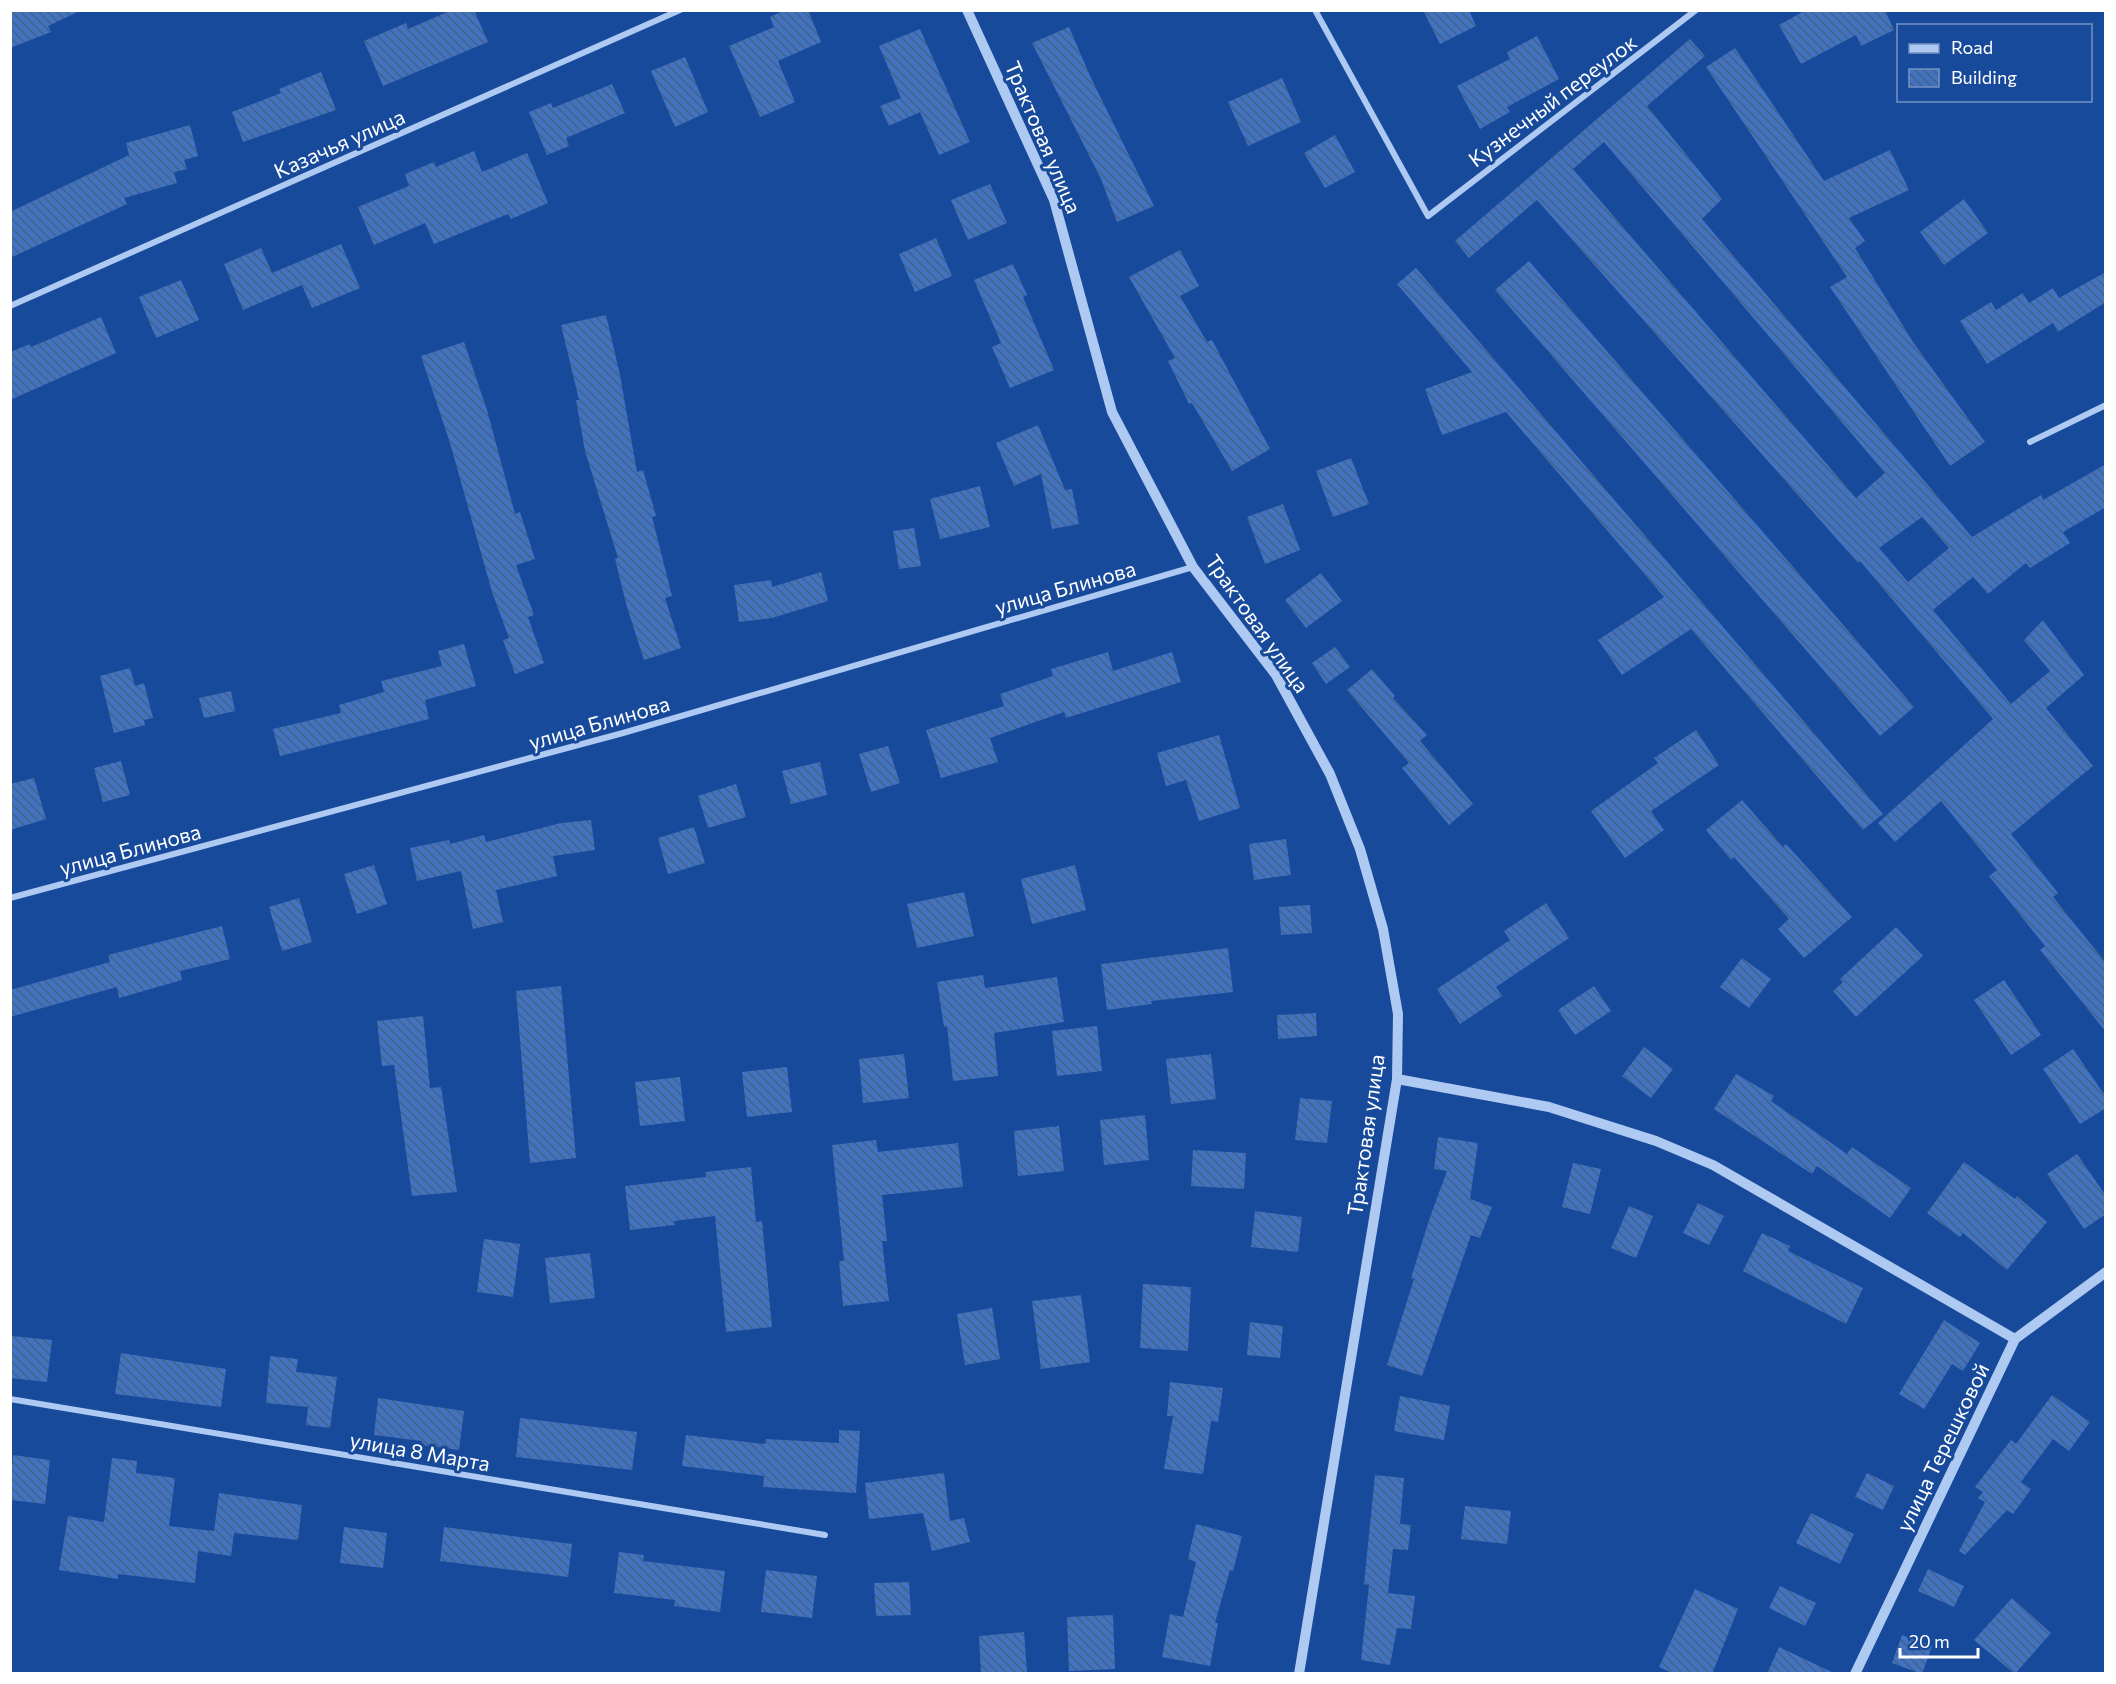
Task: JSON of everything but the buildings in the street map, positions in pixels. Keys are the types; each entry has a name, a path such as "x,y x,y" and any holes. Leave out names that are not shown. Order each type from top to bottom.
{"street":[{"name":"Казачья улица","path":"10,306 680,10"},
{"name":"Трактовая улица","path":"967,10 1054,200 1112,412 1193,567 1276,675 1330,774 1360,849 1383,929 1398,1014 1397,1079 1299,1674"},
{"name":"Кузнечный переулок","path":"1315,10 1428,216 1696,10"},
{"path":"2030,442 2106,405"},
{"name":"улица Блинова","path":"10,898 623,733 1193,567"},
{"path":"1397,1079 1549,1107 1666,1145 1713,1165 2015,1339"},
{"name":"улица Терешковой","path":"1855,1674 2015,1339 2106,1272"},
{"name":"улица 8 Марта","path":"10,1399 825,1535"}]}
